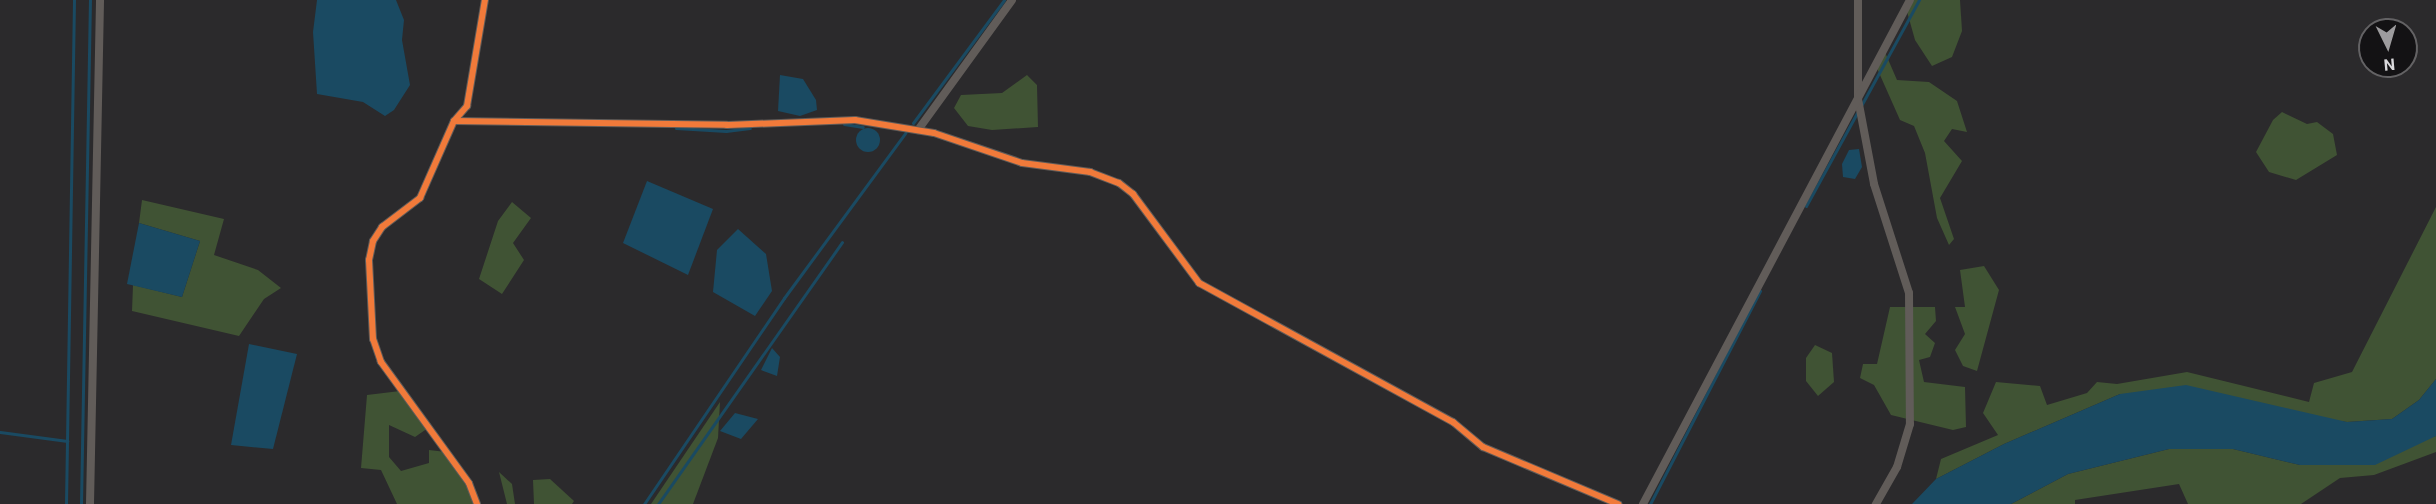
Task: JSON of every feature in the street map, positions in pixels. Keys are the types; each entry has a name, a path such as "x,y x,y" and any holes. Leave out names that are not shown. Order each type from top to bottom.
{"street":[{"path":"90,504 100,0"},
{"path":"477,504 469,483 381,362 373,339 369,299 369,260 373,241 382,227 420,198 454,121 467,106 485,0"},
{"path":"918,130 1012,0"},
{"path":"1858,0 1858,99 1874,184 1909,293 1910,424 1897,467 1876,504"},
{"path":"1643,504 1910,0"},
{"path":"454,121 727,125 803,120 855,120 918,130 1022,163 1090,172 1119,183 1133,194 1199,283 1453,422 1484,447 1618,504"}],"green space":[{"path":"1910,0 1960,0 1962,31 1952,57 1932,66 1915,40 1906,8"},
{"path":"1884,50 1897,80 1929,82 1957,101 1967,132 1952,129 1944,141 1962,161 1940,198 1954,239 1949,245 1937,218 1925,153 1914,126 1900,120 1876,66"},
{"path":"1027,75 1037,85 1038,127 992,130 968,126 954,108 961,95 1002,93"},
{"path":"2282,112 2307,124 2317,122 2333,134 2337,155 2296,180 2269,172 2256,152 2273,120"},
{"path":"142,200 224,219 214,255 258,270 281,288 264,299 239,336 132,311 133,285 182,297 200,241 139,223"},
{"path":"512,202 531,218 513,243 524,260 502,294 479,279 498,221"},
{"path":"2436,207 2436,379 2419,400 2392,419 2347,422 2120,394 2004,444 1936,479 1941,459 1998,435 1983,413 1996,382 2040,386 2047,405 2087,393 2097,382 2117,384 2187,372 2309,402 2314,383 2352,372"},
{"path":"1984,266 1999,290 1977,371 1963,366 1955,350 1965,334 1955,307 1965,307 1960,270"},
{"path":"1890,307 1935,307 1936,321 1925,334 1935,343 1930,357 1919,360 1924,382 1965,387 1966,427 1953,430 1891,415 1874,385 1860,378 1863,364 1877,364"},
{"path":"1815,345 1832,353 1834,382 1818,396 1806,381 1806,358"},
{"path":"400,391 428,428 415,437 389,425 389,457 401,471 429,463 429,450 446,452 477,504 397,504 381,470 361,468 367,395"},
{"path":"720,402 718,438 693,504 651,504"},
{"path":"2436,436 2436,452 2374,475 2340,478 2301,504 2188,504 2179,484 2075,500 2075,504 2011,504 2068,474 2169,449 2233,449 2300,465 2328,464"},
{"path":"499,472 512,484 515,504 507,504"},
{"path":"550,479 574,501 572,504 534,504 533,480"}],"water":[{"path":"317,0 396,0 404,20 402,40 410,85 394,110 385,116 363,102 317,94 313,32"},
{"path":"780,75 803,79 816,100 817,110 800,116 778,111"},
{"path":"868,128 876,132 880,140 876,148 868,152 860,148 856,140 860,132"},
{"path":"1859,149 1862,167 1855,179 1843,177 1842,164 1849,150"},
{"path":"647,181 713,209 688,275 623,243"},
{"path":"139,223 200,241 182,297 127,284"},
{"path":"738,229 766,254 772,291 755,316 713,292 717,250"},
{"path":"249,344 297,354 273,449 231,445"},
{"path":"772,348 780,357 777,376 761,370"},
{"path":"2436,379 2436,436 2375,465 2300,465 2233,449 2169,449 2068,474 2011,504 1912,504 1936,479 2004,444 2120,394 2186,385 2347,422 2392,419 2419,400"},
{"path":"735,413 758,419 741,439 720,431"}],"waterway":[{"path":"66,504 74,0"},
{"path":"81,504 90,0"},
{"path":"913,123 1004,0"},
{"path":"1862,104 1919,0"},
{"path":"1806,206 1857,113"},
{"path":"844,124 863,127"},
{"path":"676,128 726,131 750,128"},
{"path":"644,504 784,298 905,133"},
{"path":"658,504 842,242"},
{"path":"1650,504 1760,291"},
{"path":"0,432 67,441"}],"cycle path":[{"path":"477,504 469,483 381,362 373,339 369,260 373,241 382,227 420,198 454,121 467,106 485,0"},
{"path":"454,121 727,125 855,120 934,133 1022,163 1090,172 1119,183 1133,194 1199,283 1453,422 1483,447 1618,504"}]}
